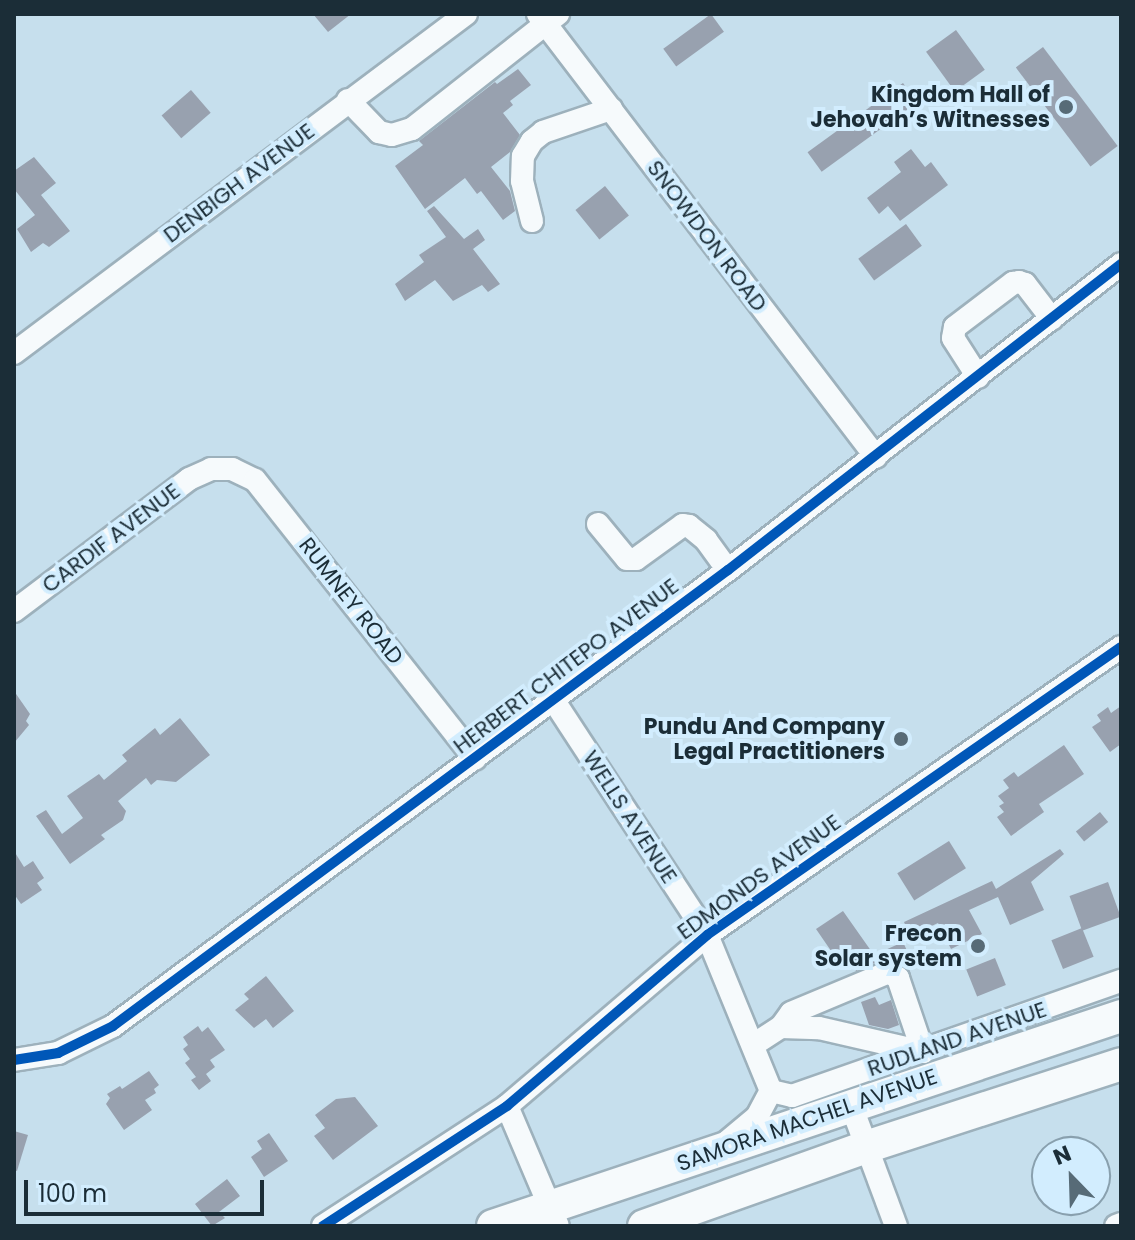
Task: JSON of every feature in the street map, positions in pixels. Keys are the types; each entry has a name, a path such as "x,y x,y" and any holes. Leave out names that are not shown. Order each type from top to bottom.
{"highway":[{"name":"SAMORA MACHEL AVENUE","path":"493,1226 555,1216 714,1151 1121,1016"},
{"name":"SAMORA MACHEL AVENUE","path":"644,1226 866,1147 1121,1064"}],"street":[{"name":"DENBIGH AVENUE","path":"14,353 466,14"},
{"path":"348,100 379,132 392,135 412,129 547,17"},
{"name":"SNOWDON ROAD","path":"547,17 611,109 876,457"},
{"path":"532,221 522,181 523,156 532,141 543,132 611,109"},
{"name":"HERBERT CHITEPO AVENUE","path":"14,1060 58,1053 113,1026 728,570 1121,264"},
{"path":"978,377 953,338 955,327 1013,283 1019,282 1025,284 1052,319"},
{"name":"CARDIF AVENUE","path":"14,611 189,479 211,469"},
{"name":"RUMNEY ROAD","path":"211,469 232,469 255,480 475,759"},
{"path":"598,524 627,559 636,559 683,525 689,526 706,540 728,570"},
{"name":"EDMONDS AVENUE","path":"323,1226 507,1106 707,935 1121,647"},
{"name":"WELLS AVENUE","path":"554,701 707,935 753,1045 781,1094"},
{"path":"753,1045 781,1027 791,1013 889,972 898,978 923,1052"},
{"name":"RUDLAND AVENUE","path":"781,1094 923,1052 1121,981"},
{"path":"781,1027 819,1028 923,1052"},
{"path":"714,1151 781,1094"},
{"path":"851,1105 896,1226"},
{"path":"507,1106 555,1216"}],"building":[{"path":"313,14 351,14 328,32"},
{"path":"711,14 724,32 676,66 663,49"},
{"path":"956,30 985,70 955,91 926,52"},
{"name":"Kingdom Hall of Jehovah’s Witnesses","path":"1043,47 1118,146 1090,166 1016,67"},
{"path":"518,69 531,85 510,101 513,105 503,113 520,135 510,152 491,167 510,191 515,211 503,220 481,191 477,194 465,178 425,209 395,166 423,145 419,141 495,82 497,84"},
{"path":"903,83 917,102 822,172 808,152"},
{"path":"191,90 211,113 181,138 162,116"},
{"path":"911,149 925,167 931,162 948,185 900,221 888,206 879,214 867,198 901,172 894,162"},
{"path":"34,157 56,183 41,195 70,231 49,247 43,243 31,252 17,229 35,215 14,189 14,171"},
{"path":"605,186 629,216 599,239 575,210"},
{"path":"434,206 464,239 478,229 485,240 473,249 500,284 488,292 482,285 453,301 435,280 405,301 395,284 424,262 419,255 446,237 427,211"},
{"path":"906,224 922,246 874,281 858,259"},
{"path":"14,691 30,714 26,721 29,725 14,743"},
{"path":"1121,706 1121,744 1110,752 1092,727 1101,721 1097,715 1108,707 1111,713"},
{"path":"180,718 210,755 176,782 157,780 151,785 146,778 118,801 126,811 123,820 101,835 105,839 70,864 36,816 46,810 62,834 83,818 67,796 99,774 104,780 127,761 122,755 155,728 160,735"},
{"path":"1064,745 1084,774 1039,804 1044,812 1011,836 997,817 1004,812 999,806 1004,803 998,796 1009,788 1003,780 1014,772 1018,777"},
{"path":"1100,812 1108,822 1084,842 1076,832"},
{"path":"949,841 966,868 914,900 897,873"},
{"path":"1060,849 1064,854 1031,882 1044,910 1010,925 998,897 969,910 982,934 951,949 938,923 910,936 904,922 992,881 996,889"},
{"path":"14,851 24,867 33,861 44,878 37,883 42,890 21,904 14,894"},
{"path":"1108,882 1121,917 1082,931 1069,896"},
{"path":"843,911 874,955 903,942 909,955 897,961 884,959 856,971 849,953 838,961 816,929"},
{"path":"1082,928 1094,957 1063,969 1051,940"},
{"path":"995,958 1006,985 977,997 966,970"},
{"path":"266,976 294,1011 273,1028 266,1019 254,1028 235,1010 249,999 244,994"},
{"path":"875,997 879,1005 891,1000 899,1025 888,1029 869,1025 861,1002"},
{"path":"198,1026 202,1032 208,1027 225,1050 210,1060 215,1067 206,1074 211,1081 199,1090 191,1080 196,1077 185,1063 190,1059 183,1049 188,1045 183,1037"},
{"path":"149,1071 159,1085 154,1089 156,1093 145,1100 152,1110 124,1130 106,1104 110,1098 107,1094 120,1086 122,1089"},
{"path":"355,1097 378,1126 333,1160 314,1136 325,1128 315,1115 336,1099"},
{"path":"14,1131 28,1135 17,1171 14,1170"},
{"path":"269,1133 288,1161 264,1177 251,1157 262,1149 257,1141"},
{"path":"227,1179 240,1196 219,1212 225,1218 212,1226 195,1204"}],"cycle path":[{"path":"14,1060 58,1053 113,1026 728,570 1121,264"},
{"path":"323,1226 507,1106 707,935 1121,647"}],"place":[{"name":"Kingdom Hall of Jehovah’s Witnesses","path":"1066,107"},
{"name":"Pundu And Company Legal Practitioners","path":"901,739"},
{"name":"Frecon Solar system","path":"978,946"}]}
